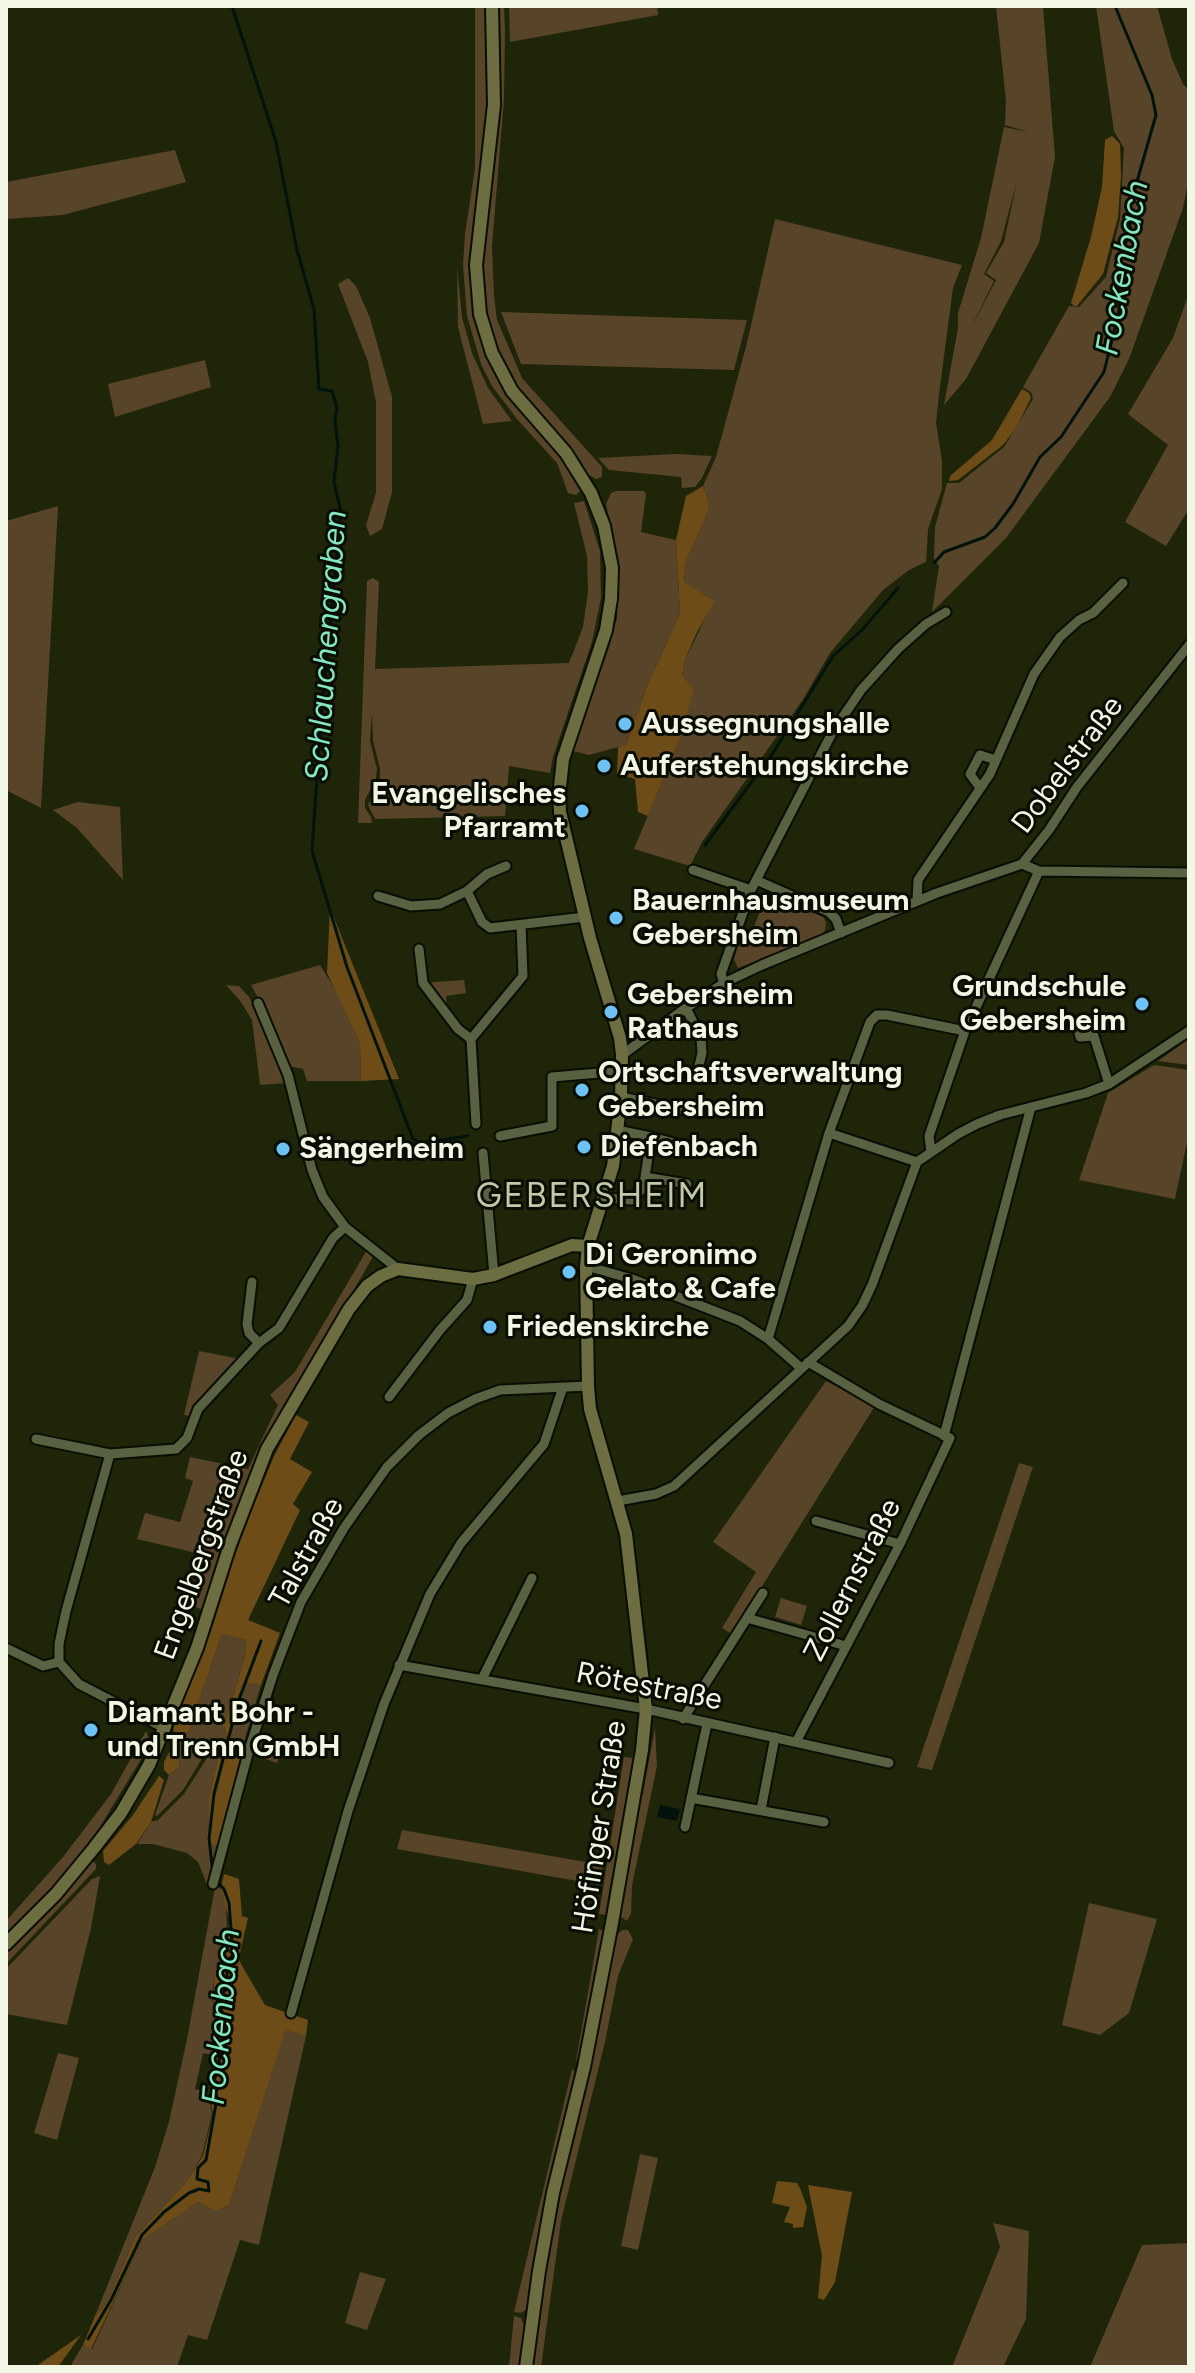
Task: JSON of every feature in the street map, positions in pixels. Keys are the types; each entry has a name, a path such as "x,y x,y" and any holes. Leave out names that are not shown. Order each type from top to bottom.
{"street":[{"name":"Höfinger Straße","path":"492,6 494,105 477,251 477,296 487,340 504,378 524,407 574,463 591,493 610,550 612,586 606,630 563,759 559,787 560,812 622,1055 613,1166 588,1246 588,1386 590,1409 618,1501 631,1575 646,1709 642,1750 612,1923 584,2067 553,2193 531,2317 526,2367"},
{"path":"917,901 918,880 996,760 1034,674 1060,637 1079,620 1093,613 1123,583"},
{"path":"724,983 721,974 754,885 832,733 861,690 898,649 926,624 946,612"},
{"name":"Dobelstraße","path":"622,1055 724,983 917,901 1022,864 1077,787 1189,645"},
{"path":"980,788 970,774 980,755 996,760"},
{"path":"1022,864 1039,871 1189,873"},
{"path":"378,896 425,907 440,904 467,891 487,874 506,866"},
{"path":"693,870 754,885 829,912 836,919 841,933"},
{"path":"931,1152 929,1136 965,1031 1039,871"},
{"path":"467,891 484,925 493,928 585,917"},
{"path":"476,1124 471,1039 521,979 524,970 521,925"},
{"path":"419,949 423,983 458,1029 471,1039"},
{"path":"258,1003 288,1075 312,1170 323,1197 345,1227 398,1269 473,1279 494,1275 572,1245 588,1246"},
{"path":"686,1008 701,1038 702,1053 696,1078"},
{"path":"768,1339 829,1133 870,1022 877,1015 965,1031"},
{"path":"618,1501 656,1494 674,1486 848,1326 862,1306 917,1162 977,1124 1109,1084 1189,1031"},
{"path":"1093,1036 1109,1084"},
{"path":"500,1136 552,1126 552,1077 623,1071"},
{"path":"621,1097 700,1113"},
{"name":"Zollernstraße","path":"796,1742 900,1544 947,1437 1031,1107"},
{"path":"617,1130 686,1146"},
{"path":"829,1133 917,1162"},
{"path":"604,1198 632,1200 643,1188 651,1137"},
{"path":"483,1153 494,1275"},
{"path":"645,1177 687,1184"},
{"path":"36,1439 110,1454 176,1449 187,1438 198,1409 259,1343 279,1328 333,1238 345,1227"},
{"path":"586,1266 632,1279 740,1321 804,1365 947,1437"},
{"name":"Engelbergstraße","path":"6,1944 56,1894 103,1836 149,1765 197,1648 230,1545 267,1449 349,1309 367,1286 398,1269"},
{"path":"389,1397 467,1300 473,1279"},
{"path":"252,1282 247,1324 249,1333 259,1343"},
{"name":"Talstraße","path":"213,1884 249,1750 301,1602 352,1516 387,1467 419,1435 448,1413 500,1390 588,1386"},
{"path":"291,2013 348,1811 399,1665 430,1594 461,1543 544,1444 563,1387"},
{"path":"110,1454 66,1611 59,1644 59,1662 79,1684 166,1729"},
{"path":"816,1521 900,1544"},
{"path":"482,1679 532,1578"},
{"path":"683,1719 763,1593"},
{"path":"747,1618 846,1646"},
{"path":"6,1648 43,1666 59,1662"},
{"name":"Rötestraße","path":"399,1665 646,1709 889,1763"},
{"path":"685,1827 707,1724"},
{"path":"761,1810 775,1737"},
{"path":"691,1798 824,1822"}],"shaded area":[{"path":"475,6 487,6 489,117 472,282 514,402 565,459 582,489 576,495 568,493 557,463 492,386 481,364 467,316 463,266 475,168"},
{"path":"499,6 504,6 505,31 504,99 492,246 497,320 522,378 602,467 602,477 596,479 587,474 574,453 518,389 499,355 486,312 482,260 499,128"},
{"path":"509,6 657,6 658,15 510,42"},
{"path":"996,6 1043,6 1055,157 1039,243 966,379 944,405 958,313 981,238 1004,127 1028,132 1005,125 1006,101","holes":["1017,181 1004,242 986,273 996,280 969,332 994,281 984,274 1001,241"]},
{"path":"1096,6 1157,6 1172,59 1189,90 1189,179 1183,208 1129,359 1110,397 1006,538 932,612 939,566 934,559 935,527 947,483 959,483 1004,447 1033,399 1031,392 1023,387 1069,306 1079,307 1106,277 1120,219 1124,148 1114,131"},
{"path":"1112,136 1120,144 1118,217 1103,274 1074,306 1071,303 1102,187 1105,140"},
{"path":"175,150 186,182 63,215 6,219 6,182"},
{"path":"775,219 962,265 953,288 936,423 942,461 942,489 928,529 926,562 909,570 883,590 830,653 802,701 702,842 690,866 634,849 679,741 685,660 714,600 684,583 686,562 708,512 703,486 716,457 747,343"},
{"path":"457,266 462,317 472,353 488,388 512,421 483,424 458,327"},
{"path":"348,278 356,286 370,318 392,397 392,492 382,529 370,536 366,525 376,493 376,402 368,362 338,284"},
{"path":"1189,293 1189,509 1166,546 1125,522 1168,445 1128,414 1173,338"},
{"path":"501,312 747,320 734,370 521,364"},
{"path":"205,360 211,387 115,417 108,384"},
{"path":"1022,389 1031,398 1016,428 1003,445 958,480 949,481 950,476 992,440"},
{"path":"675,454 712,456 695,487 682,488 681,477 609,470 598,458"},
{"path":"703,486 708,512 686,562 684,582 715,601 685,660 682,676 694,689 679,741 648,816 638,812 635,779 617,774 618,747 626,745 647,686 680,613 676,540 686,496"},
{"path":"644,491 641,532 676,540 680,613 647,686 626,745 589,755 573,751 617,618 619,567 606,504 611,493"},
{"path":"584,501 600,551 601,598 592,642 550,773 509,766 505,816 375,819 368,805 380,780 372,713 370,741 377,769 365,808 372,823 358,823 367,581 373,578 379,582 375,669 569,663 583,627 588,592 587,556 574,503"},
{"path":"58,506 41,808 6,790 6,521"},
{"path":"78,802 120,807 123,880 77,828 53,810"},
{"path":"767,894 823,917 825,930 820,936 738,968 734,959 740,937 749,939"},
{"path":"330,908 399,1079 361,1081 360,1043 327,973"},
{"path":"320,965 338,994 360,1043 361,1081 307,1081 303,1069 289,1066 278,1034 251,985"},
{"path":"464,980 466,993 446,996 447,1008 423,983"},
{"path":"226,985 239,986 249,997 269,1034 288,1083 260,1085 252,1020"},
{"path":"1189,1039 1189,1065 1158,1061"},
{"path":"1154,1065 1189,1070 1189,1133 1175,1199 1079,1180 1108,1093"},
{"path":"367,1250 374,1255 267,1439 205,1602 201,1609 192,1606 209,1556 137,1539 145,1513 180,1522 193,1481 185,1478 190,1457 248,1469 278,1405 270,1395 295,1372"},
{"path":"199,1351 240,1359 190,1416 184,1415"},
{"path":"826,1381 875,1406 732,1634 722,1628 756,1572 713,1542"},
{"path":"296,1415 309,1422 290,1459 312,1472 293,1504 300,1510 248,1620 280,1633 261,1685 244,1683 228,1742 224,1726 245,1656 246,1640 222,1634 189,1730 180,1747 179,1767 169,1775 164,1770 164,1762 172,1747 174,1726 211,1631 255,1502 274,1456"},
{"path":"1019,1463 1033,1467 932,1770 917,1767"},
{"path":"781,1598 807,1606 801,1625 775,1617"},
{"path":"222,1634 246,1640 245,1656 224,1726 227,1740 244,1683 261,1685 243,1745 212,1742 183,1790 157,1816 169,1775 179,1767 180,1747 189,1730"},
{"path":"655,1728 657,1766 632,1885 631,1914 627,1921 620,1916 631,1838"},
{"path":"146,1731 149,1739 146,1751 95,1835 51,1890 6,1937 6,1921 63,1857 111,1794"},
{"path":"262,1740 283,1747 277,1763 257,1756"},
{"path":"216,1744 227,1746 225,1753 218,1756 209,1799 209,1825 205,1842 219,1846 208,1887 198,1862 187,1853 153,1844 137,1844 151,1822 158,1820 184,1794"},
{"path":"227,1746 242,1750 219,1846 205,1843 209,1799 218,1756 225,1753"},
{"path":"624,1757 633,1758 605,1915 599,1914"},
{"path":"159,1776 164,1780 151,1822 136,1844 109,1865 104,1862 103,1851 133,1815"},
{"path":"660,1805 680,1809 677,1821 657,1817"},
{"path":"402,1830 603,1865 600,1885 397,1849"},
{"path":"93,1861 96,1869 6,1964 6,1953"},
{"path":"224,1874 239,1879 242,1916 248,1918 239,1957 241,1964 265,2005 308,2020 306,2036 286,2029 229,2206 215,2211 198,2202 143,2239 91,2349 83,2345 95,2316 106,2304 136,2236 186,2182 203,2156 213,2114 209,2092 221,2021 213,1999 215,1971 228,1946 229,1919 221,1888"},
{"path":"100,1876 91,1928 67,2025 6,2014 6,1969 92,1879"},
{"path":"215,1887 221,1888 226,1904 228,1946 215,1971 212,1999 221,2021 216,2056 203,2053 195,2089 208,2092 212,2114 202,2156 186,2182 136,2236 106,2304 95,2316 155,2167 169,2122"},
{"path":"1089,1903 1157,1919 1129,2013 1100,2035 1062,2025"},
{"path":"599,1929 603,1931 593,1994 580,2059 576,2061"},
{"path":"622,1930 628,1930 633,1939 618,1976 561,2221 541,2367 532,2367 536,2322 556,2204 606,1980 617,1935"},
{"path":"286,2028 306,2036 259,2245 240,2240 207,2340 188,2335 177,2367 72,2367 83,2345 92,2349 143,2239 198,2202 215,2211 229,2206"},
{"path":"58,2053 79,2058 57,2140 34,2133"},
{"path":"572,2069 576,2073 546,2197 527,2309 521,2313 514,2312"},
{"path":"640,2154 658,2158 638,2250 621,2246"},
{"path":"777,2181 797,2183 800,2188 807,2207 803,2227 793,2228 793,2224 784,2222 790,2207 772,2203"},
{"path":"808,2185 852,2192 835,2282 824,2300 818,2298 822,2256"},
{"path":"993,2223 1029,2231 1026,2319 1003,2367 952,2367 1000,2247"},
{"path":"1189,2243 1189,2367 1090,2367 1142,2245"},
{"path":"360,2272 386,2279 367,2330 345,2323"},
{"path":"514,2316 521,2318 525,2328 520,2367 509,2367"},
{"path":"81,2335 58,2367 35,2367"}],"waterway":[{"name":"Schlauchengraben","path":"232,6 276,142 297,250 314,309 319,389 332,391 337,408 338,446 334,482 341,512 321,717 312,851 347,967 413,1139 421,1143 468,1136"},
{"name":"Fockenbach","path":"934,563 944,552 985,537 995,528 1040,457 1061,437 1104,372 1119,311 1119,266 1130,229 1130,206 1156,115 1152,95 1115,6"},
{"name":"Fockenbach","path":"705,845 773,753 833,656 863,629 898,588"},
{"name":"Fockenbach","path":"213,1873 209,1839 214,1794 238,1702 261,1641"},
{"name":"Fockenbach","path":"88,2339 111,2300 142,2235 164,2212 189,2193 199,2189 209,2191 208,2182 197,2179 198,2168 206,2160 217,2098 212,2085 226,2020 217,2001 227,1988 227,1962 233,1955 229,1903 224,1889 215,1880"}],"place":[{"name":"Aussegnungshalle","path":"625,724"},
{"name":"Auferstehungskirche","path":"604,766"},
{"name":"Evangelisches Pfarramt","path":"582,811"},
{"name":"Bauernhausmuseum Gebersheim","path":"616,918"},
{"name":"Grundschule Gebersheim","path":"1142,1004"},
{"name":"Gebersheim Rathaus","path":"611,1012"},
{"name":"Ortschaftsverwaltung Gebersheim","path":"582,1090"},
{"name":"Diefenbach","path":"584,1147"},
{"name":"Sängerheim","path":"283,1149"},
{"name":"Di Geronimo Gelato & Cafe","path":"569,1272"},
{"name":"Friedenskirche","path":"490,1327"},
{"name":"Diamant Bohr - und Trenn GmbH","path":"91,1730"}],"district":[{"name":"GEBERSHEIM","path":"592,1197"}]}
